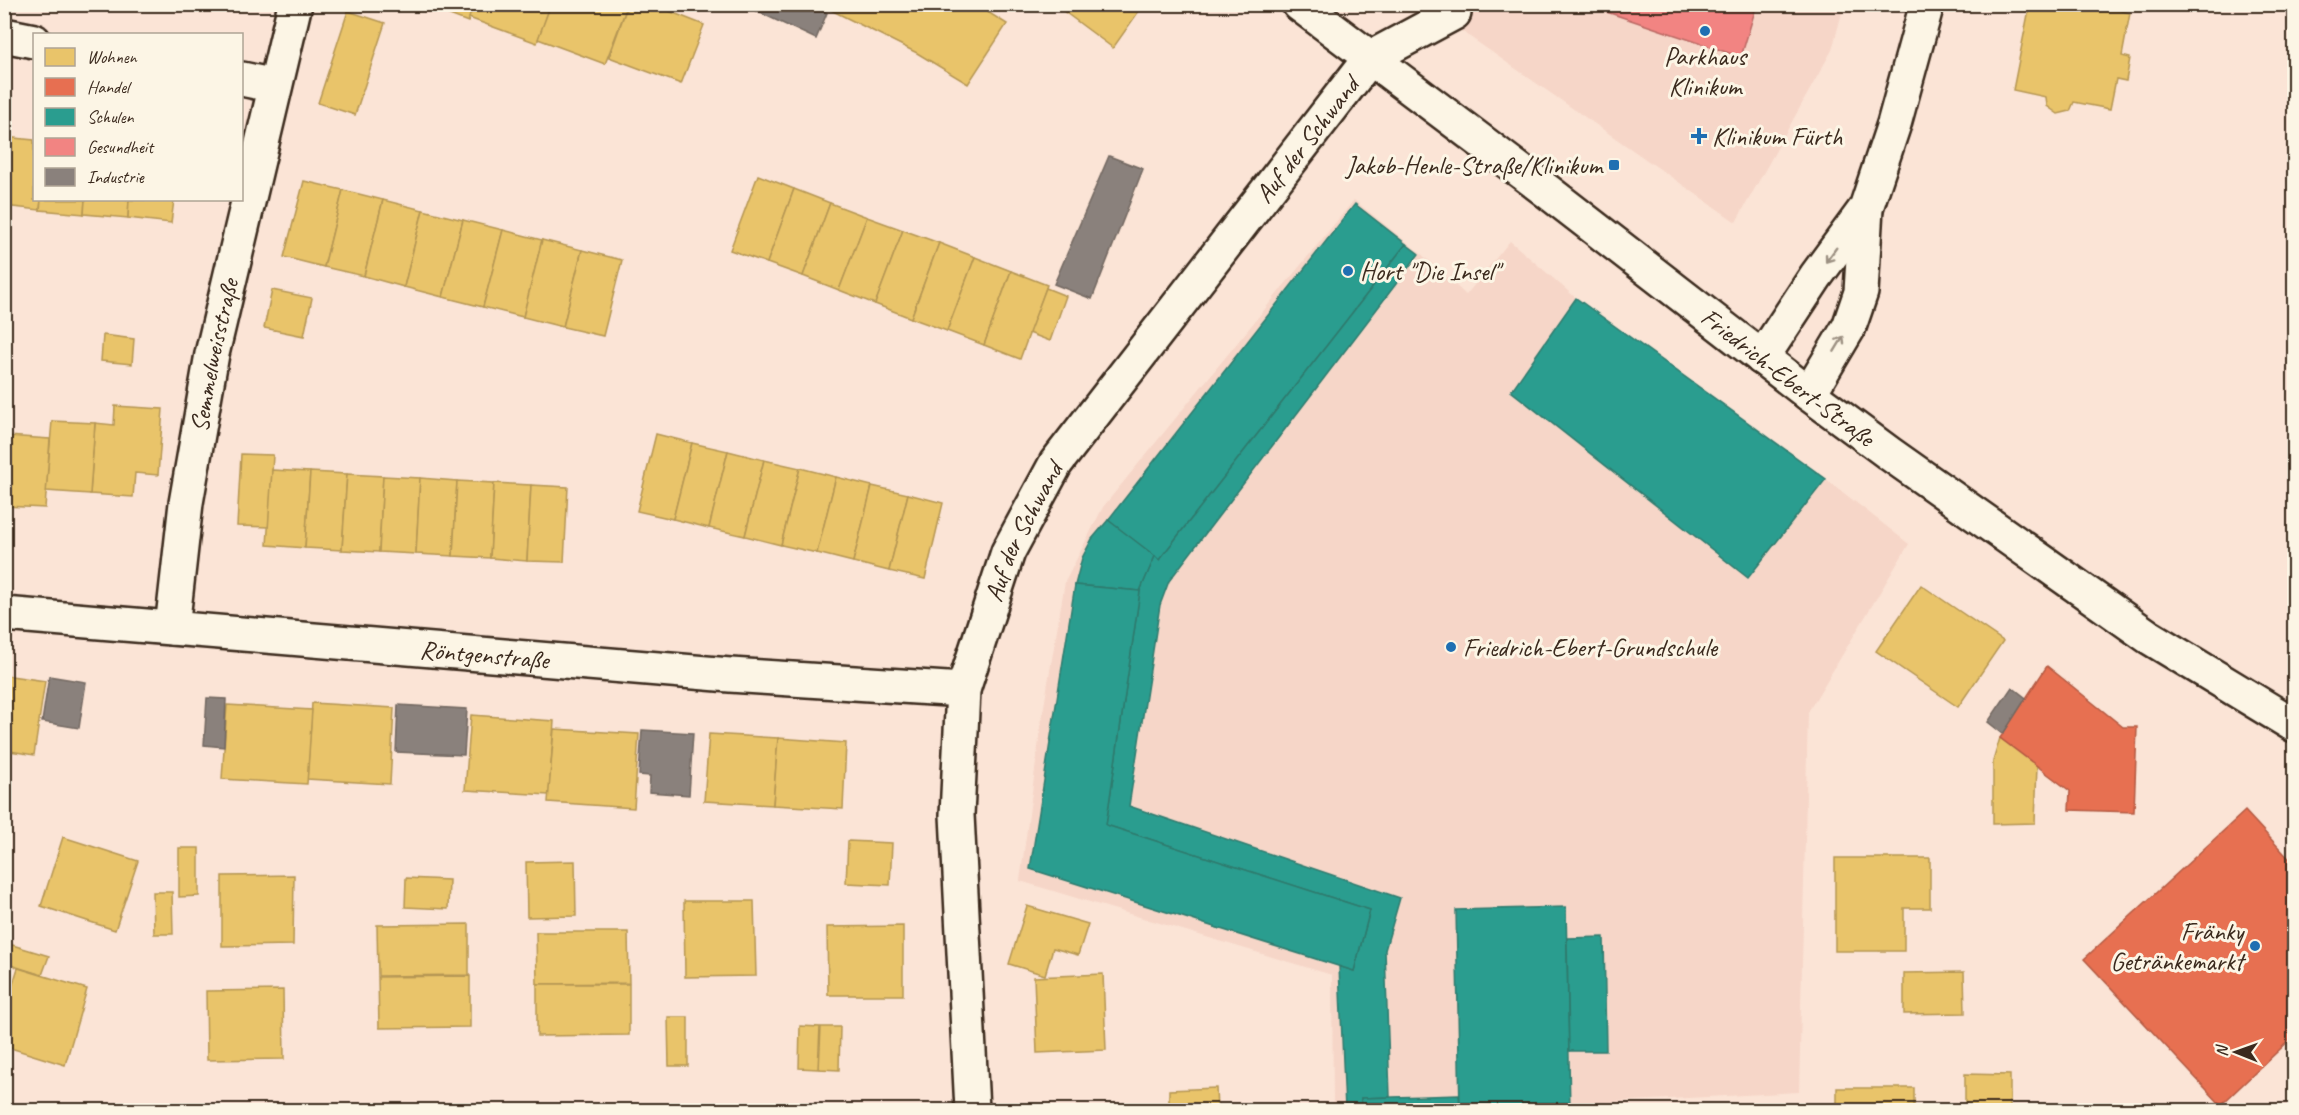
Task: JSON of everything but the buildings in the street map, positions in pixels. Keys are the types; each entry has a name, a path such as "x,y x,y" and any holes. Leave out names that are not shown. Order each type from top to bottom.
{"street":[{"name":"Semmelweisstraße","path":"171,628 186,504 212,354 295,4"},
{"name":"Friedrich-Ebert-Straße","path":"1299,4 1809,394 2149,637 2295,725"},
{"path":"1809,394 1849,327 1861,292 1866,208 1894,124 1927,4"},
{"path":"1370,58 1454,13"},
{"path":"4,35 33,41"},
{"name":"Auf der Schwand","path":"972,1110 957,815 963,690 1008,552 1056,463 1370,58"},
{"path":"243,80 275,86"},
{"path":"1762,358 1816,276 1866,208"},
{"name":"Röntgenstraße","path":"4,614 730,675 963,690"}],"shaded area":[{"name":"Klinikum Fürth","path":"1424,5 1844,5 1832,50 1736,222"},
{"name":"Friedrich-Ebert-Grundschule","path":"1354,200 1419,252 1466,295 1510,241 1576,298 1826,479 1909,544 1808,712 1799,1092 1594,1103 1594,1110 1333,1110 1332,975 1020,881 1042,718 1065,582 1103,507"}],"place":[{"name":"Parkhaus Klinikum","path":"1705,31"},
{"name":"Klinikum Fürth","path":"1699,136"},
{"name":"Jakob-Henle-Straße/Klinikum","path":"1614,165"},
{"name":"Hort \"Die Insel\"","path":"1348,271"},
{"name":"Friedrich-Ebert-Grundschule","path":"1451,647"},
{"name":"Fränky Getränkemarkt","path":"2255,946"}]}
